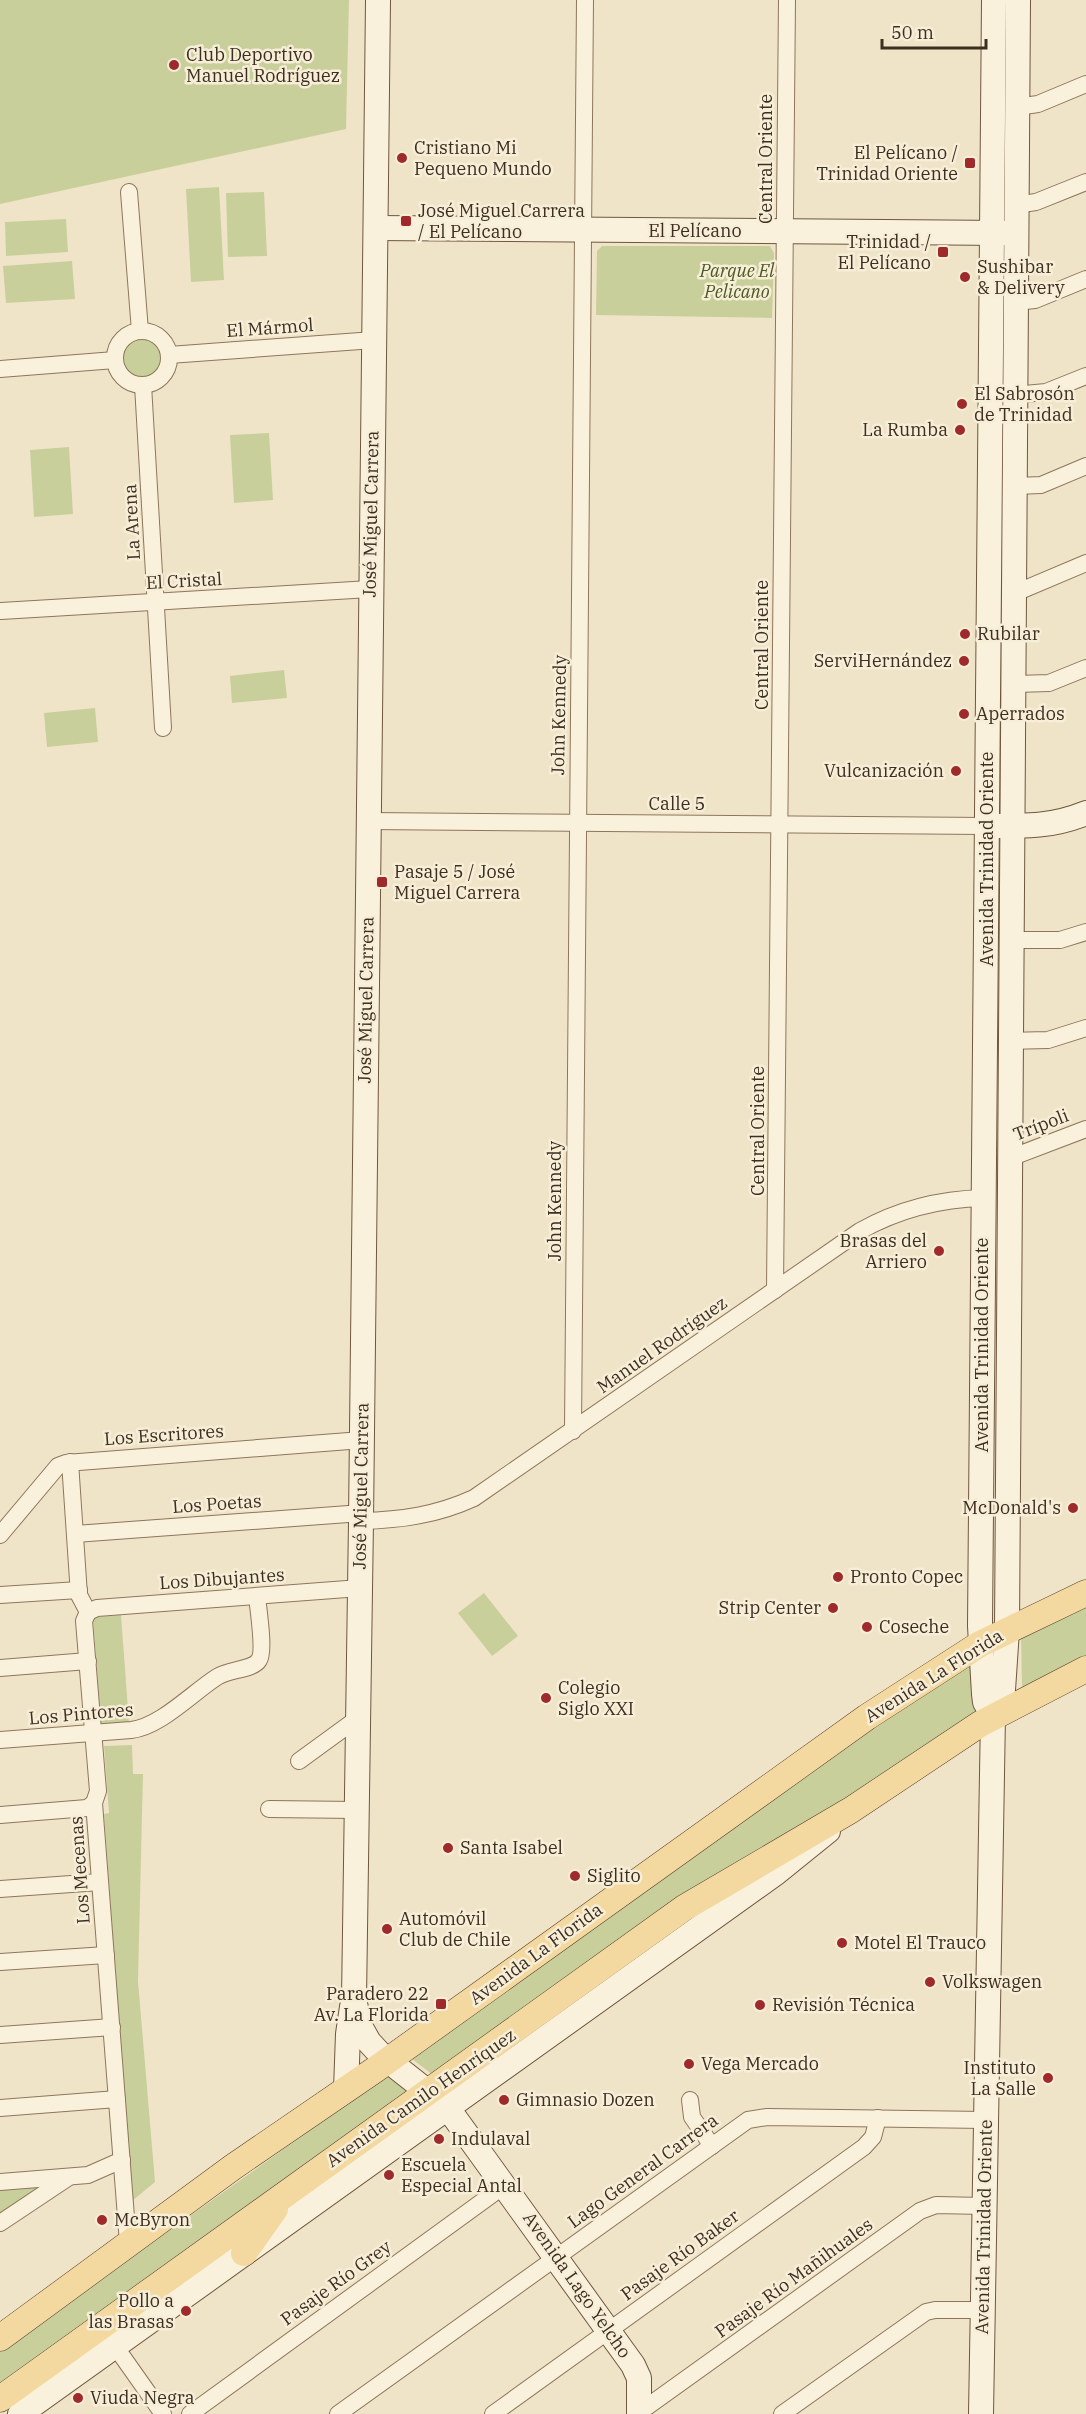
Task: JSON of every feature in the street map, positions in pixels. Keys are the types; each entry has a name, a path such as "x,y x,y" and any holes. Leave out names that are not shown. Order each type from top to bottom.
{"main road":[{"name":"Avenida La Florida","path":"0,2338 128,2243 388,2061 867,1717 980,1644 1086,1593"},
{"path":"993,1716 1086,1669"},
{"name":"Avenida Camilo Henríquez","path":"0,2399 285,2194 438,2100 684,1908 851,1810 912,1767 993,1716"},
{"path":"244,2253 285,2194"}],"street":[{"name":"José Miguel Carrera","path":"346,2090 348,2034 354,1999 378,0"},
{"name":"John Kennedy","path":"573,1431 585,0"},
{"name":"Central Oriente","path":"775,1290 787,0"},
{"name":"Avenida Trinidad Oriente","path":"993,1716 985,1702 980,1644 987,826 1004,233 994,0"},
{"name":"Avenida Trinidad Oriente","path":"981,2414 993,1716 1003,1690 1007,1630 1015,302 1004,233 1015,206 1018,0"},
{"path":"1017,107 1038,104 1086,84"},
{"path":"1015,206 1036,202 1086,182"},
{"path":"129,192 140,331"},
{"name":"El Pelícano","path":"376,228 1004,233"},
{"path":"1015,302 1035,300 1086,279"},
{"path":"140,331 153,333 161,338 169,355 169,364 160,379 143,386 123,378 117,369 115,360 120,342 126,336 140,331"},
{"name":"El Mármol","path":"169,355 374,340"},
{"path":"0,369 115,360"},
{"path":"1014,394 1046,392 1086,376"},
{"name":"La Arena","path":"143,386 163,728"},
{"path":"1013,486 1041,485 1086,466"},
{"path":"1013,594 1086,563"},
{"name":"El Cristal","path":"1,611 370,590"},
{"path":"0,606 0,616"},
{"path":"1012,684 1049,682 1086,668"},
{"path":"987,826 1058,823 1086,813"},
{"name":"Calle 5","path":"368,821 987,826"},
{"path":"1011,940 1060,940 1086,932"},
{"path":"1010,1041 1048,1040 1086,1028"},
{"name":"Trípoli","path":"1010,1158 1086,1129"},
{"name":"Manuel Rodríguez","path":"361,1517 411,1518 460,1504 487,1490 860,1231 896,1213 948,1200 984,1198"},
{"name":"Los Escritores","path":"70,1462 362,1440"},
{"path":"0,1534 58,1466 70,1462"},
{"name":"Los Mecenas","path":"70,1462 79,1590 81,1601 88,1612 84,1621 98,1791 94,1803 128,2243"},
{"name":"Los Poetas","path":"75,1534 361,1517"},
{"name":"Los Dibujantes","path":"88,1612 97,1608 360,1588"},
{"path":"0,1595 79,1590"},
{"name":"Los Pintores","path":"0,1740 143,1728 224,1672 250,1667 258,1662 261,1653 257,1596"},
{"path":"0,1668 88,1661"},
{"path":"299,1761 358,1718"},
{"path":"0,1815 87,1808 94,1803"},
{"path":"269,1809 356,1810"},
{"path":"0,1889 100,1882"},
{"path":"0,1962 106,1954"},
{"name":"José Miguel Carrera","path":"354,1999 357,2017 364,2034 373,2047 438,2100"},
{"path":"0,2035 112,2027"},
{"path":"0,2108 117,2099"},
{"name":"Avenida Lago Yelcho","path":"438,2100 505,2185 638,2373 638,2414"},
{"name":"Avenida Camilo Henríquez","path":"20,2414 244,2253 438,2100"},
{"path":"690,2100 692,2118 712,2146"},
{"name":"Lago General Carrera","path":"338,2414 743,2123 760,2117 985,2120"},
{"name":"Pasaje Río Baker","path":"493,2414 864,2147 873,2137 878,2118"},
{"path":"0,2182 88,2175 122,2160"},
{"path":"0,2223 69,2176"},
{"name":"Pasaje Río Grey","path":"190,2414 505,2185"},
{"name":"Pasaje Río Mañihuales","path":"638,2414 920,2211 936,2205 984,2206"},
{"path":"782,2414 926,2312 982,2310"},
{"path":"115,2346 162,2414"}],"green space":[{"name":"Club Deportivo Manuel Rodríguez","path":"0,0 349,0 346,129 0,204"},
{"path":"219,187 224,280 191,282 186,189"},
{"path":"264,192 267,256 228,257 226,193"},
{"path":"66,219 68,252 6,256 5,222"},
{"name":"Parque El Pelicano","path":"602,246 770,246 774,253 772,318 596,315 597,251"},
{"path":"72,261 75,299 6,303 3,266"},
{"path":"142,336 151,337 158,342 163,349 163,367 158,374 151,379 142,380 133,379 126,374 121,367 120,358 121,349 126,342 133,337"},
{"path":"269,433 273,500 234,503 230,435"},
{"path":"69,447 73,514 34,517 30,450"},
{"path":"284,670 287,698 232,703 230,676"},
{"path":"95,708 98,742 47,747 44,713"},
{"path":"484,1593 518,1636 492,1656 458,1613"},
{"path":"1086,1607 1086,1658 1022,1687 1021,1635"},
{"path":"121,1615 129,1723 101,1725 93,1617"},
{"path":"973,1662 976,1712 437,2078 412,2059 790,1785"},
{"path":"132,1745 133,1774 143,1774 138,1981 155,2182 132,2201 104,1814 109,1813 104,1746"},
{"path":"388,2075 412,2096 0,2391 0,2351"},
{"path":"46,2185 0,2214 0,2189"}],"place":[{"name":"Club Deportivo Manuel Rodríguez","path":"174,65"},
{"name":"Cristiano Mi Pequeno Mundo","path":"402,158"},
{"name":"El Pelícano / Trinidad Oriente","path":"970,163"},
{"name":"José Miguel Carrera / El Pelícano","path":"406,221"},
{"name":"Trinidad / El Pelícano","path":"943,252"},
{"name":"Sushibar & Delivery","path":"965,277"},
{"name":"El Sabrosón de Trinidad","path":"962,404"},
{"name":"La Rumba","path":"960,430"},
{"name":"Rubilar","path":"965,634"},
{"name":"ServiHernández","path":"964,661"},
{"name":"Aperrados","path":"964,714"},
{"name":"Vulcanización","path":"956,771"},
{"name":"Pasaje 5 / José Miguel Carrera","path":"382,882"},
{"name":"Brasas del Arriero","path":"939,1251"},
{"name":"McDonald's","path":"1073,1508"},
{"name":"Pronto Copec","path":"838,1577"},
{"name":"Strip Center","path":"833,1608"},
{"name":"Coseche","path":"867,1627"},
{"name":"Colegio Siglo XXI","path":"546,1698"},
{"name":"Santa Isabel","path":"448,1848"},
{"name":"Siglito","path":"575,1876"},
{"name":"Automóvil Club de Chile","path":"387,1929"},
{"name":"Motel El Trauco","path":"842,1943"},
{"name":"Volkswagen","path":"930,1982"},
{"name":"Paradero 22 Av. La Florida","path":"441,2004"},
{"name":"Revisión Técnica","path":"760,2005"},
{"name":"Vega Mercado","path":"689,2064"},
{"name":"Instituto La Salle","path":"1048,2078"},
{"name":"Gimnasio Dozen","path":"504,2100"},
{"name":"Indulaval","path":"439,2139"},
{"name":"Escuela Especial Antal","path":"389,2175"},
{"name":"McByron","path":"102,2220"},
{"name":"Pollo a las Brasas","path":"186,2311"},
{"name":"Viuda Negra","path":"78,2398"}]}
